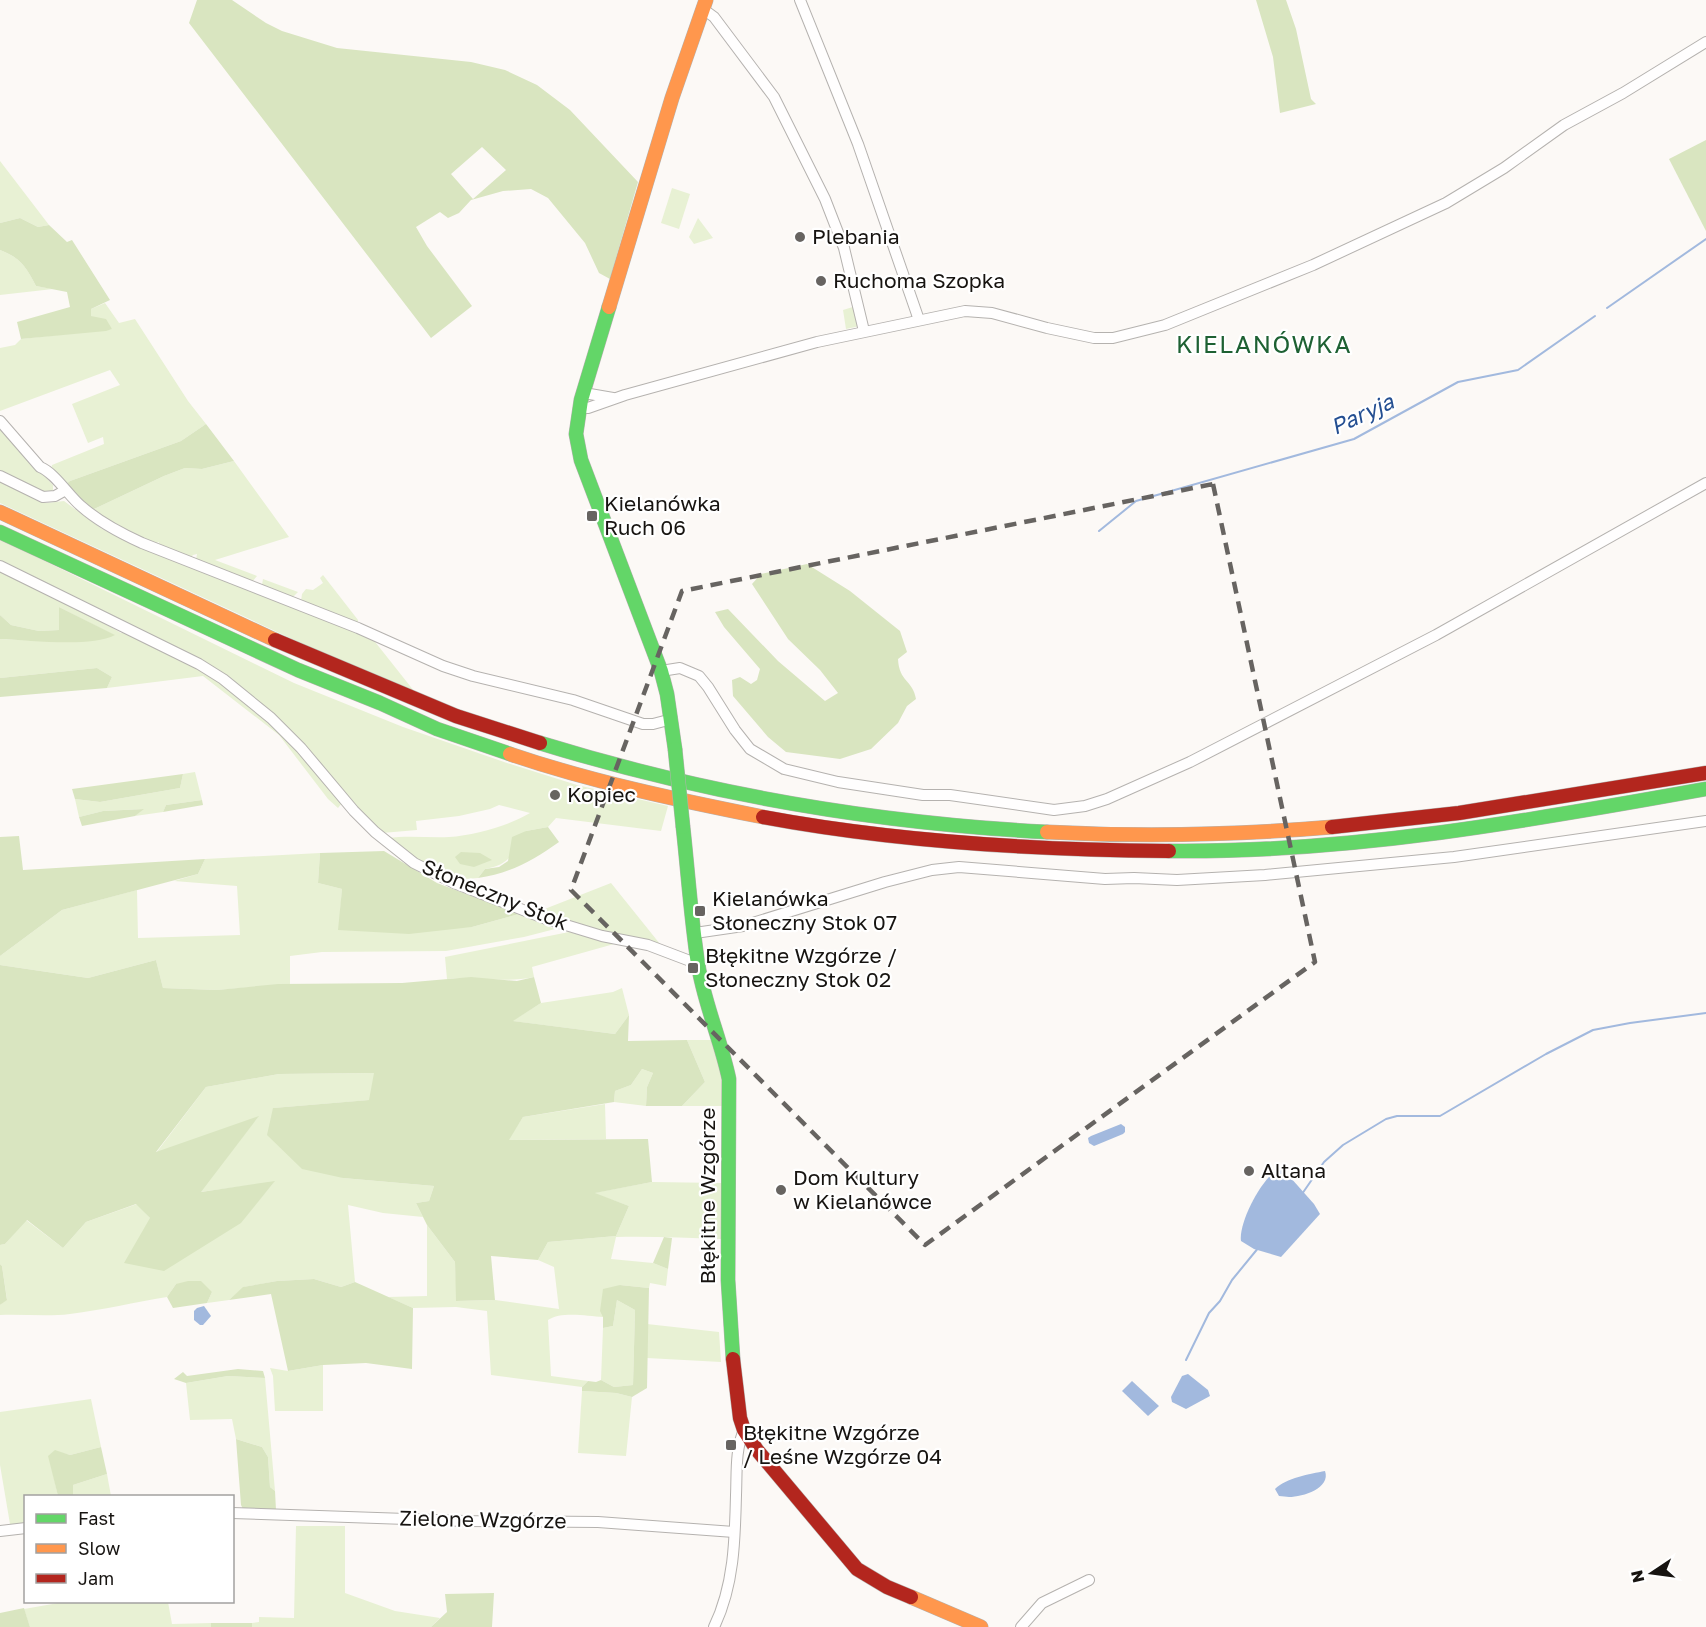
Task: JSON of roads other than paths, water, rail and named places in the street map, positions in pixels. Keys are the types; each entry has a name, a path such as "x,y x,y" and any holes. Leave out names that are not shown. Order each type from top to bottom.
{"main road":[{"name":"Błękitne Wzgórze","path":"704,4 672,98 584,393 576,434 581,460 661,671 672,719 698,964 729,1079 728,1280 737,1405 744,1430 761,1455 857,1569 890,1590 953,1613 981,1627"},
{"path":"0,512 161,590 466,720 624,768 715,789 823,809 960,827 1065,834 1231,834 1310,830 1406,820 1706,773"},
{"path":"0,532 160,608 434,727 611,783 790,823 991,847 1072,851 1216,852 1333,845 1401,838 1603,808 1706,789"}],"street":[{"path":"800,0 858,144 920,320"},
{"path":"704,4 774,97 825,199 844,249 864,331"},
{"path":"580,407 588,408 614,398 817,342 964,311 992,313 1076,335 1103,339 1165,325 1296,272 1446,203 1497,173 1564,125 1623,93 1706,42"},
{"path":"584,393 614,398"},
{"path":"0,421 64,491 98,519 142,543 358,628 443,666 473,676 573,700 643,724 672,719"},
{"path":"0,476 44,497 55,496 64,491"},
{"path":"661,671 680,668 699,676 750,749 784,769 838,782 923,795 950,795 1054,810 1067,809 1107,799 1190,762 1436,635 1706,483"},
{"name":"Słoneczny Stok","path":"0,566 223,678 286,732 368,825 414,863 454,883 546,919 602,936 648,945 698,964"},
{"path":"695,933 743,926 885,882 932,870 959,867 1105,879 1177,880 1264,875 1436,859 1706,821"},
{"path":"714,1627 728,1590 732,1563 738,1451 744,1430"},
{"name":"Zielone Wzgórze","path":"234,1513 598,1522 734,1532"},
{"path":"0,1531 24,1528"},
{"path":"1021,1627 1042,1603 1089,1580"}],"water":[{"path":"1121,1124 1125,1127 1123,1134 1094,1146 1089,1143 1088,1138 1091,1136"},
{"path":"1282,1168 1320,1214 1281,1257 1254,1249 1241,1241 1241,1233 1248,1211 1260,1188"},
{"path":"204,1306 211,1316 203,1325 200,1325 194,1320 194,1311"},
{"path":"1188,1374 1208,1390 1210,1396 1186,1409 1172,1402 1171,1397 1182,1376"},
{"path":"1132,1381 1159,1406 1148,1416 1122,1391"},
{"path":"1325,1471 1324,1482 1320,1487 1308,1493 1295,1497 1279,1496 1275,1489 1292,1479"}],"waterway":[{"name":"Paryja","path":"1607,308 1706,239"},
{"name":"Paryja","path":"1099,531 1136,501 1354,439 1458,382 1518,370 1595,316"},
{"path":"1302,1194 1324,1162 1343,1145 1386,1119 1397,1116 1440,1116 1546,1054 1593,1030 1706,1013"},
{"path":"1186,1360 1209,1313 1259,1247"}],"place":[{"name":"Plebania","path":"800,237"},
{"name":"Ruchoma Szopka","path":"821,281"},
{"name":"Kielanówka Ruch 06","path":"592,516"},
{"name":"Kopiec","path":"555,795"},
{"name":"Kielanówka Słoneczny Stok 07","path":"700,911"},
{"name":"Błękitne Wzgórze / Słoneczny Stok 02","path":"693,968"},
{"name":"Altana","path":"1249,1171"},
{"name":"Dom Kultury w Kielanówce","path":"781,1190"},
{"name":"Błękitne Wzgórze / Leśne Wzgórze 04","path":"731,1445"}],"district":[{"name":"KIELANÓWKA","path":"1264,345"}]}
